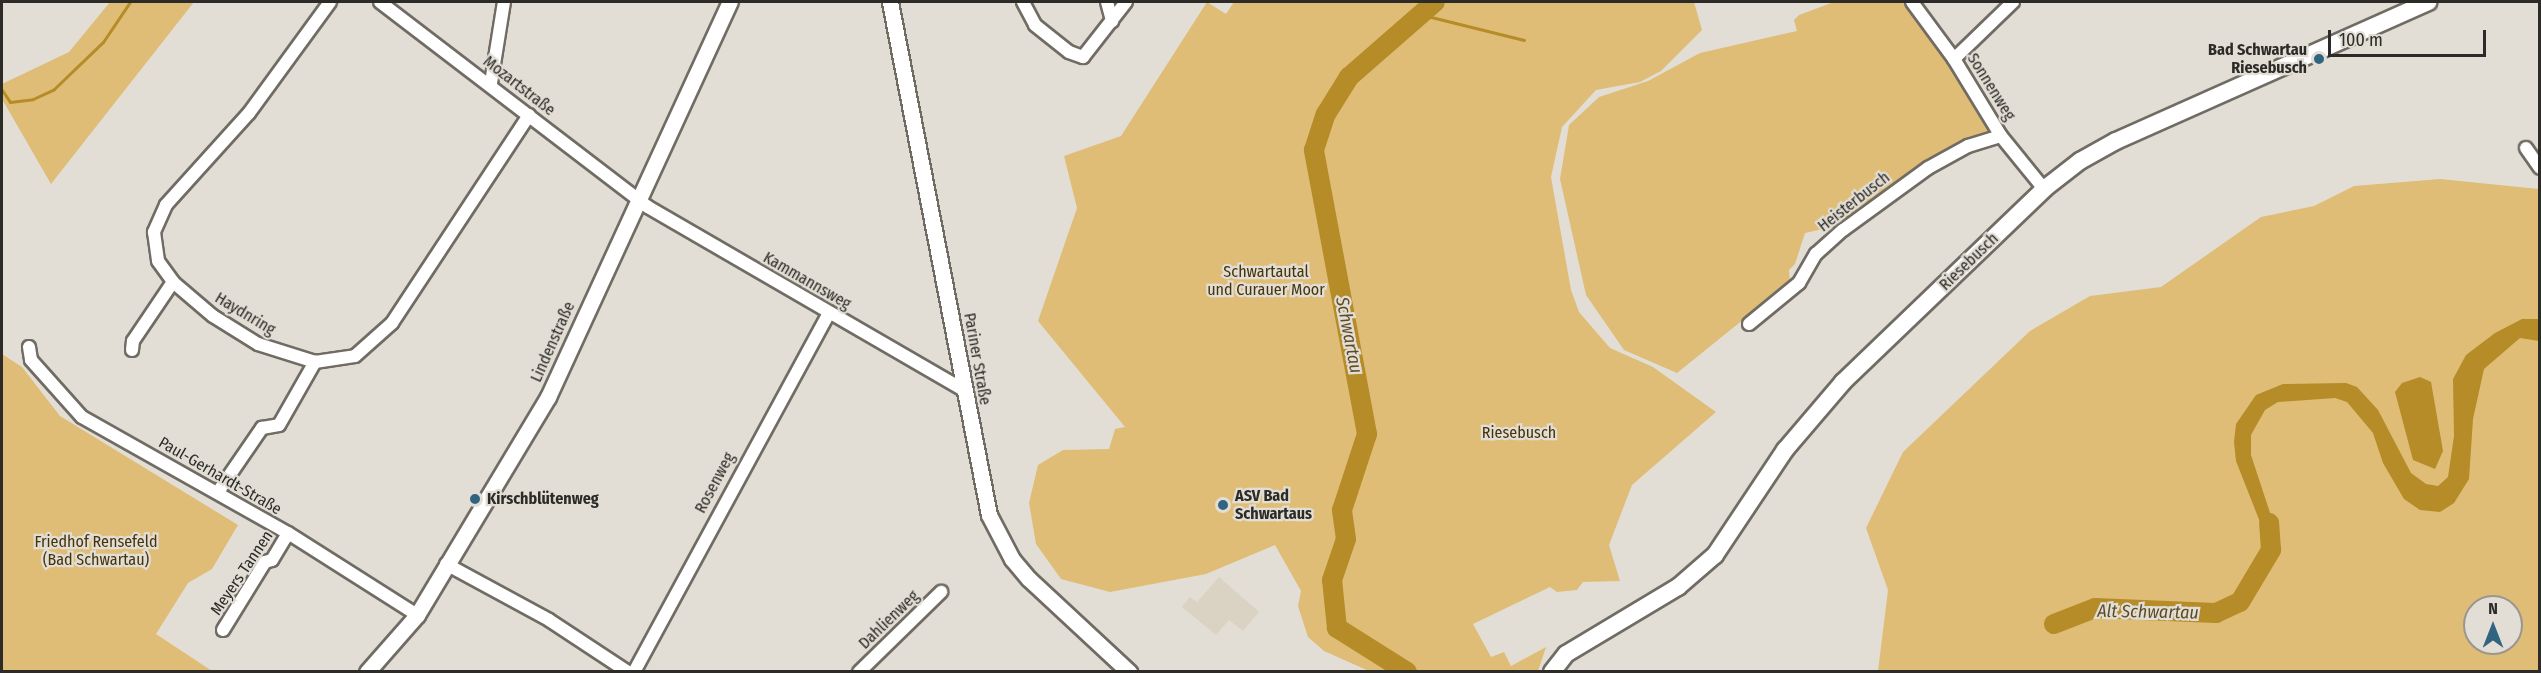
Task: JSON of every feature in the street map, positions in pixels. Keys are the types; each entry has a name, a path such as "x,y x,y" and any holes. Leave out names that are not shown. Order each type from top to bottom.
{"main road":[{"name":"Riesebusch","path":"1552,672 1566,654 1678,587 1715,555 1785,450 1843,382 2044,189 2080,161 2116,141 2428,2"}],"street":[{"name":"Haydnring","path":"330,2 249,113 161,212 154,232 155,250 173,282 213,316 258,344 315,362 355,356 392,323 530,115"},
{"name":"Mozartstraße","path":"380,2 491,84 637,198"},
{"path":"491,84 504,2"},
{"name":"Lindenstraße","path":"367,672 417,615 446,564 486,505 548,397 637,198 730,2"},
{"name":"Pariner Straße","path":"890,2 988,515 1001,540 1048,599 1125,670"},
{"path":"1023,2 1035,25 1076,56 1088,54 1126,2"},
{"path":"1107,2 1112,21"},
{"name":"Sonnenweg","path":"1912,2 1954,59 2001,136 2044,189"},
{"path":"1954,59 2013,2"},
{"name":"Heisterbusch","path":"1749,324 1799,283 1816,254 1843,230 1928,168 1968,146 2001,136"},
{"path":"2526,148 2540,168"},
{"name":"Kammannsweg","path":"637,198 828,313 964,390"},
{"path":"132,350 134,341 173,282"},
{"name":"Rosenweg","path":"634,672 828,313"},
{"name":"Paul-Gerhardt-Straße","path":"29,347 31,360 82,417 288,533 417,615"},
{"path":"218,492 262,428 279,425 315,362"},
{"name":"Meyers Tannen","path":"223,630 265,562 272,560 288,533"},
{"path":"446,564 549,620 628,672"},
{"name":"Dahlienweg","path":"859,672 941,592"}],"shaded area":[{"path":"2522,319 2539,319 2539,341 2520,338 2484,369 2473,419 2469,479 2454,503 2440,512 2420,510 2404,499 2383,463 2373,433 2347,402 2335,398 2278,402 2265,410 2251,435 2251,455 2277,534 2271,550 2236,461 2234,442 2236,424 2256,395 2283,384 2346,383 2357,387 2378,410 2411,473 2426,484 2438,486 2448,477 2454,436 2453,379 2466,355 2495,333"},
{"path":"2420,377 2431,382 2443,451 2435,469 2413,460 2395,392 2402,383"},
{"path":"1219,577 1259,612 1243,631 1229,620 1216,635 1182,607 1190,597 1197,602"}],"green space":[{"path":"110,2 194,2 51,184 2,99 2,84 69,52"},
{"name":"Schwartautal und Curauer Moor","path":"1207,2 1226,14 1234,2 1694,2 1702,30 1661,71 1640,82 1596,90 1562,127 1551,177 1571,290 1579,312 1610,348 1653,367 1716,412 1632,485 1609,545 1620,581 1583,582 1577,590 1557,592 1550,587 1473,624 1491,657 1504,652 1511,666 1546,647 1538,671 1369,671 1324,651 1308,637 1298,606 1301,591 1275,545 1206,574 1110,592 1061,579 1036,544 1029,503 1038,465 1063,450 1109,449 1115,429 1125,427 1038,321 1077,208 1064,156 1121,136"},
{"path":"1834,2 1904,2 1949,65 1989,132 1841,225 1805,233 1795,264 1789,270 1790,282 1677,373 1624,350 1586,295 1560,179 1569,125 1599,97 1648,81 1700,53 1797,31 1794,20 1799,15"},
{"path":"2440,179 2539,189 2539,671 1878,671 1888,590 1866,528 1903,452 2030,331 2090,296 2161,287 2261,217 2314,206 2354,186"},
{"name":"Friedhof Rensefeld (Bad Schwartau)","path":"2,354 22,367 60,416 238,525 212,569 188,583 156,634 212,671 2,671"}],"waterway":[{"path":"2,90 10,102 33,99 54,89 103,42 130,2"},
{"name":"Schwartau","path":"1407,672 1337,628 1332,580 1346,539 1342,510 1367,434 1314,150 1326,114 1349,77 1435,2"},
{"path":"1423,15 1524,40"},
{"name":"Alt Schwartau","path":"2054,624 2095,608 2216,613 2240,602 2271,550 2269,523"}],"place":[{"name":"Bad Schwartau Riesebusch","path":"2319,59"},
{"name":"Kirschblütenweg","path":"475,499"},
{"name":"ASV Bad Schwartaus","path":"1223,505"}]}
